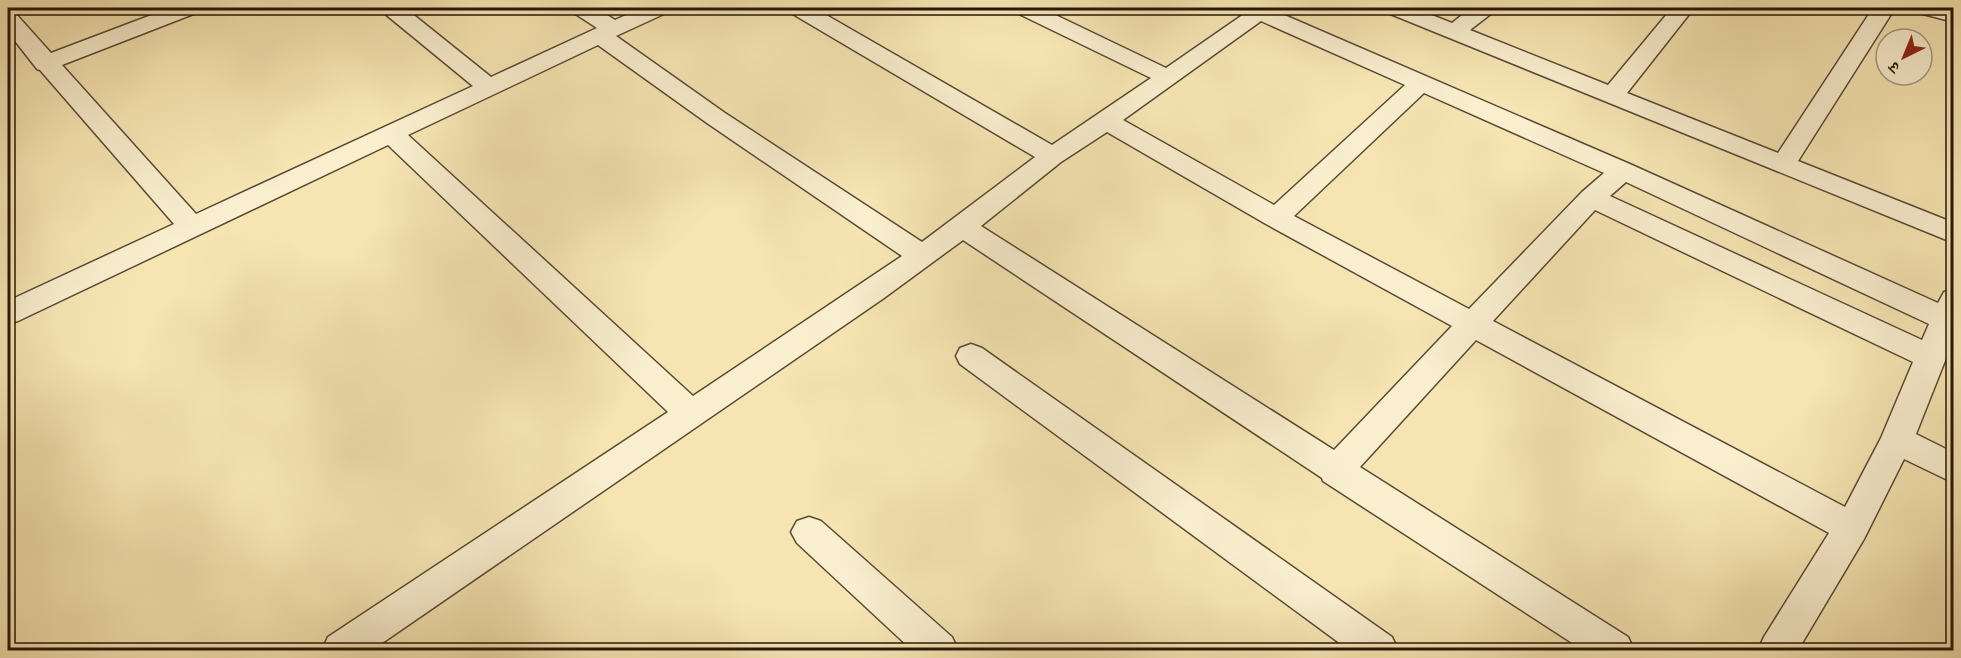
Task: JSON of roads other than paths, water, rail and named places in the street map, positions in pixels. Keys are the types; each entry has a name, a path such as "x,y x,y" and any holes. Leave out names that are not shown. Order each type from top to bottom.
{"street":[{"path":"8,11 18,8"},
{"path":"45,64 188,8"},
{"path":"392,8 489,87"},
{"path":"582,8 606,32 716,118 922,256"},
{"path":"12,302 191,226 658,8"},
{"path":"799,8 1052,156"},
{"path":"1025,8 1167,78"},
{"path":"1396,8 1953,234"},
{"path":"1455,32 1484,8"},
{"path":"1612,95 1683,8"},
{"path":"1783,165 1884,8"},
{"path":"1928,8 1953,16"},
{"path":"341,651 874,291 962,227 1052,156 1167,78 1258,9 1420,83 1951,314 1930,357 1897,440 1852,528 1777,651"},
{"path":"8,19 45,64 191,226"},
{"path":"1276,218 1420,83"},
{"path":"1106,121 1471,325 1852,528"},
{"path":"390,133 691,414"},
{"path":"1335,471 1591,198 1623,171"},
{"path":"1591,198 1930,357"},
{"path":"962,227 1615,651"},
{"path":"971,356 1380,651"},
{"path":"1897,440 1953,469"},
{"path":"808,532 939,651"}]}
